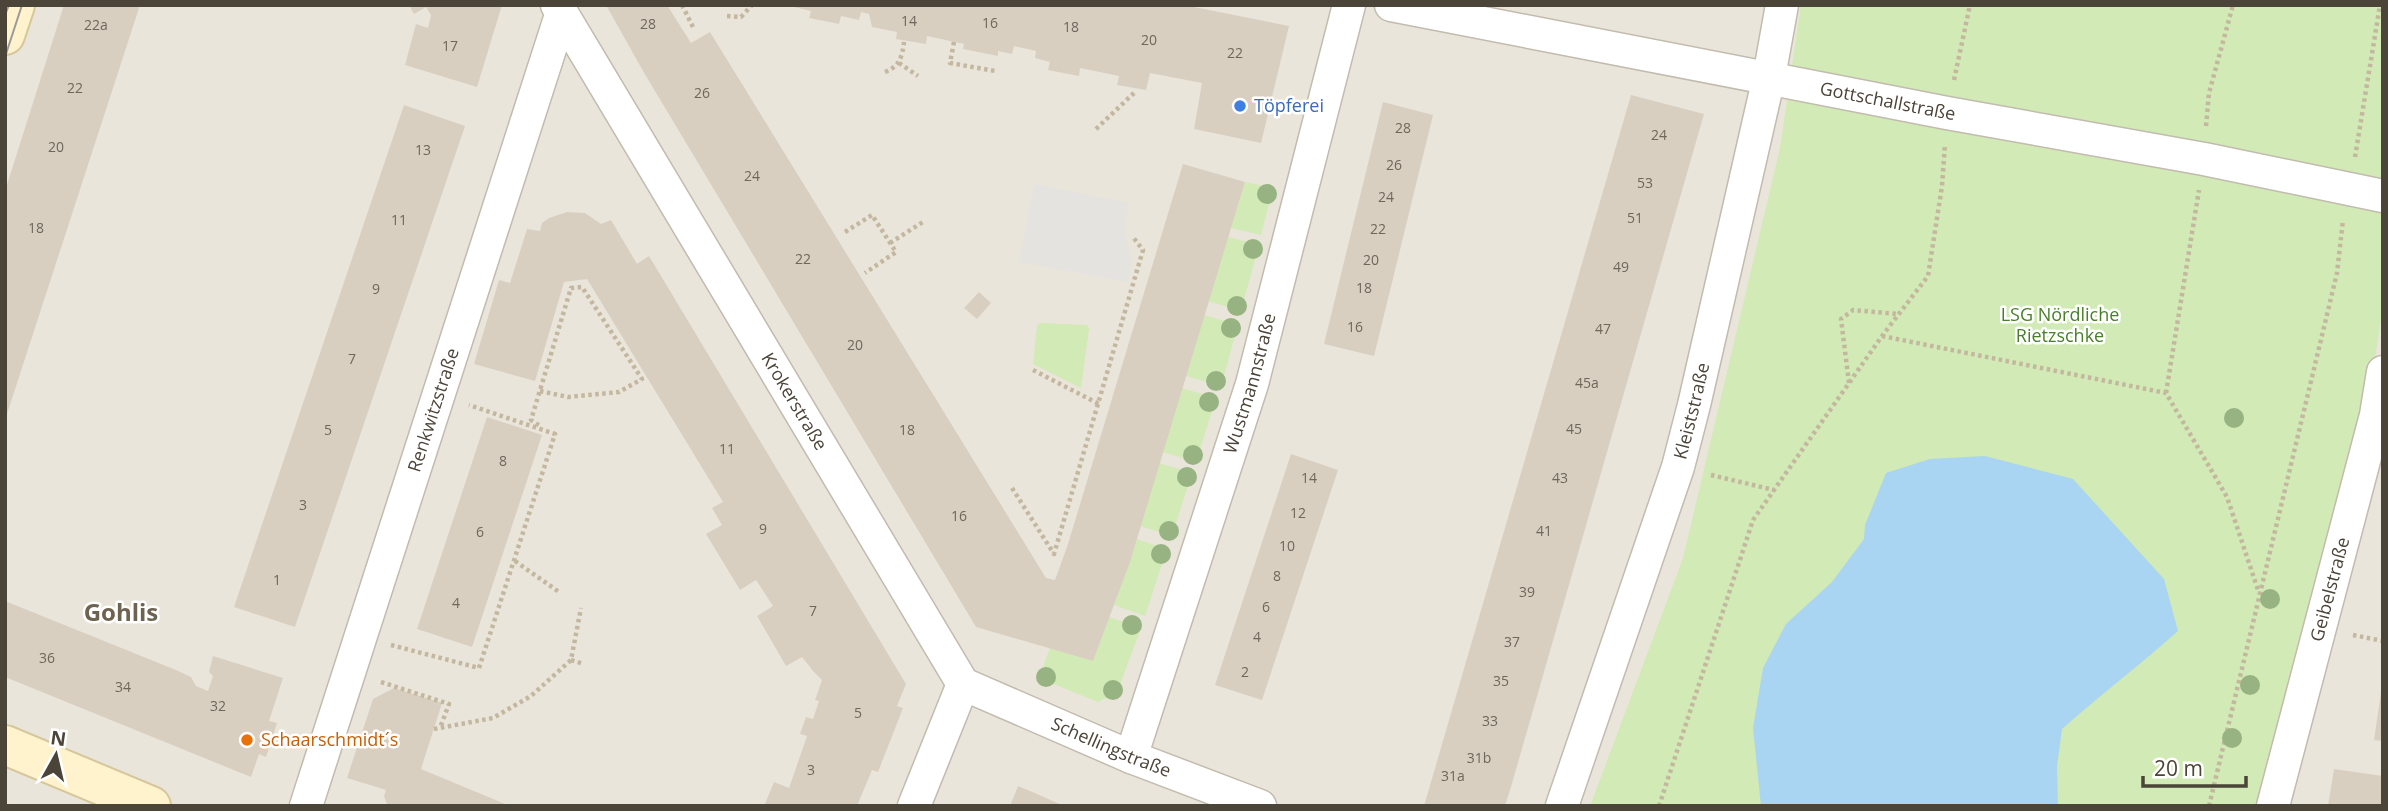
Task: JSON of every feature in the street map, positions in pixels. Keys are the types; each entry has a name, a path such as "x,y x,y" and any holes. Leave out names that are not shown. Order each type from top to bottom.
{"main road":[{"path":"5,35 15,5"},
{"path":"5,745 151,806"}],"street":[{"name":"Wustmannstraße","path":"1131,757 1252,384 1349,5"},
{"name":"Gottschallstraße","path":"1391,5 1947,113 2204,159 2383,196"},
{"name":"Kleiststraße","path":"1562,806 1678,467 1769,77 1782,5"},
{"name":"Renkwitzstraße","path":"306,806 559,10"},
{"name":"Krokerstraße","path":"559,10 963,684"},
{"name":"Geibelstraße","path":"2273,806 2376,415 2383,372"},
{"name":"Schellingstraße","path":"963,684 1131,757 1260,806"},
{"path":"914,806 963,684"}],"path":[{"path":"682,5 693,27"},
{"path":"727,16 741,17 751,5"},
{"path":"1659,806 1753,520 1882,336 1928,276 1942,186 1947,113 1970,5"},
{"path":"2233,5 2209,93 2204,159 2166,393 2227,497 2259,594"},
{"path":"2209,806 2337,273 2341,229 2380,5"},
{"path":"885,72 899,63 904,42"},
{"path":"954,42 950,63 995,71"},
{"path":"899,63 918,76"},
{"path":"1096,129 1134,93"},
{"path":"845,232 872,215 896,251 865,273"},
{"path":"890,243 923,222"},
{"path":"1012,488 1054,554 1143,250 1133,237"},
{"path":"540,391 568,397 619,392 642,379 582,287 571,288 531,420 547,431"},
{"path":"1849,384 1842,319 1853,310 1899,314"},
{"path":"1882,336 2024,362 2166,393"},
{"path":"1033,370 1099,404"},
{"path":"361,637 479,668 515,561 555,434 438,395"},
{"path":"1678,467 1774,490"},
{"path":"515,561 559,592"},
{"path":"433,729 493,718 531,696 571,660 581,608"},
{"path":"571,660 584,664"},
{"path":"349,673 449,704 440,728"}],"shaded area":[{"path":"5,5 2383,5 2383,806 5,806"},
{"path":"1034,184 1129,203 1126,225 1132,260 1127,282 1019,262"}],"green space":[{"name":"LSG Nördliche Rietzschke","path":"1801,5 2383,5 2383,306 2374,365 2259,806 1590,806 1683,558 1780,148"},
{"path":"1245,182 1273,188 1261,235 1231,228"},
{"path":"1228,237 1259,245 1241,311 1208,301"},
{"path":"1204,315 1238,325 1221,386 1186,376"},
{"path":"1040,323 1087,325 1089,329 1081,388 1033,364 1037,326"},
{"path":"1182,388 1216,398 1196,462 1163,452"},
{"path":"1159,463 1192,473 1172,536 1140,526"},
{"path":"1137,539 1167,549 1145,616 1114,605"},
{"path":"1109,617 1141,628 1117,693 1098,702 1039,678 1050,648 1093,661"}],"water":[{"path":"1985,456 2073,479 2164,579 2178,631 2062,729 2057,766 2058,806 1761,806 1753,728 1763,668 1786,624 1832,582 1864,539 1865,525 1886,473 1930,459"}],"building":[{"path":"64,5 140,5 6,417 5,191"},
{"path":"409,5 502,5 477,87 405,65 416,24 428,28 431,15 426,7 414,14"},
{"path":"606,5 667,5 691,43 710,32 1046,578 1055,580 1068,544 1183,164 1245,182 1130,562 1093,661 976,627"},
{"path":"786,5 1184,5 1289,26 1261,143 1194,129 1202,83 1150,73 1146,90 1117,85 1119,76 1080,68 1079,76 1048,70 1050,62 1035,58 1036,51 1014,46 1012,54 998,51 998,56 963,49 964,44 927,36 926,44 896,39 897,32 872,27 869,14 861,12 859,20 841,16 839,24 809,18 811,11"},
{"path":"1631,95 1704,114 1511,787 1505,806 1424,806"},
{"path":"1383,102 1433,115 1374,356 1324,344"},
{"path":"404,105 465,126 295,627 234,607"},
{"path":"567,212 585,213 601,224 611,220 637,264 649,256 906,684 897,706 903,708 878,772 872,770 857,806 764,806 774,782 789,788 807,736 800,734 806,717 813,719 819,701 815,700 822,680 802,657 786,666 757,616 773,606 756,580 740,590 706,534 722,525 712,508 723,502 587,279 564,282 535,381 474,364 499,280 510,283 527,229 540,231 542,223 549,218"},
{"path":"979,292 991,303 977,319 964,308"},
{"path":"487,417 542,435 472,647 417,629"},
{"path":"1291,454 1338,470 1262,700 1215,685"},
{"path":"5,601 176,670 191,677 196,686 208,691 213,676 209,672 213,656 283,678 269,721 277,723 266,757 259,754 251,777 5,677"},
{"path":"394,688 442,703 421,769 510,806 388,806 384,796 386,790 347,778 373,699"},
{"path":"2383,692 2383,741 2374,740"},
{"path":"2334,769 2383,776 2383,806 2328,806"},
{"path":"1018,786 1037,794 1064,806 1010,806"}],"tram line":[{"path":"5,15 9,5"},
{"path":"5,57 22,5"}],"place":[{"name":"Töpferei","path":"1240,106"},
{"name":"Schaarschmidt´s","path":"247,740"}],"district":[{"name":"Gohlis","path":"121,613"}]}
